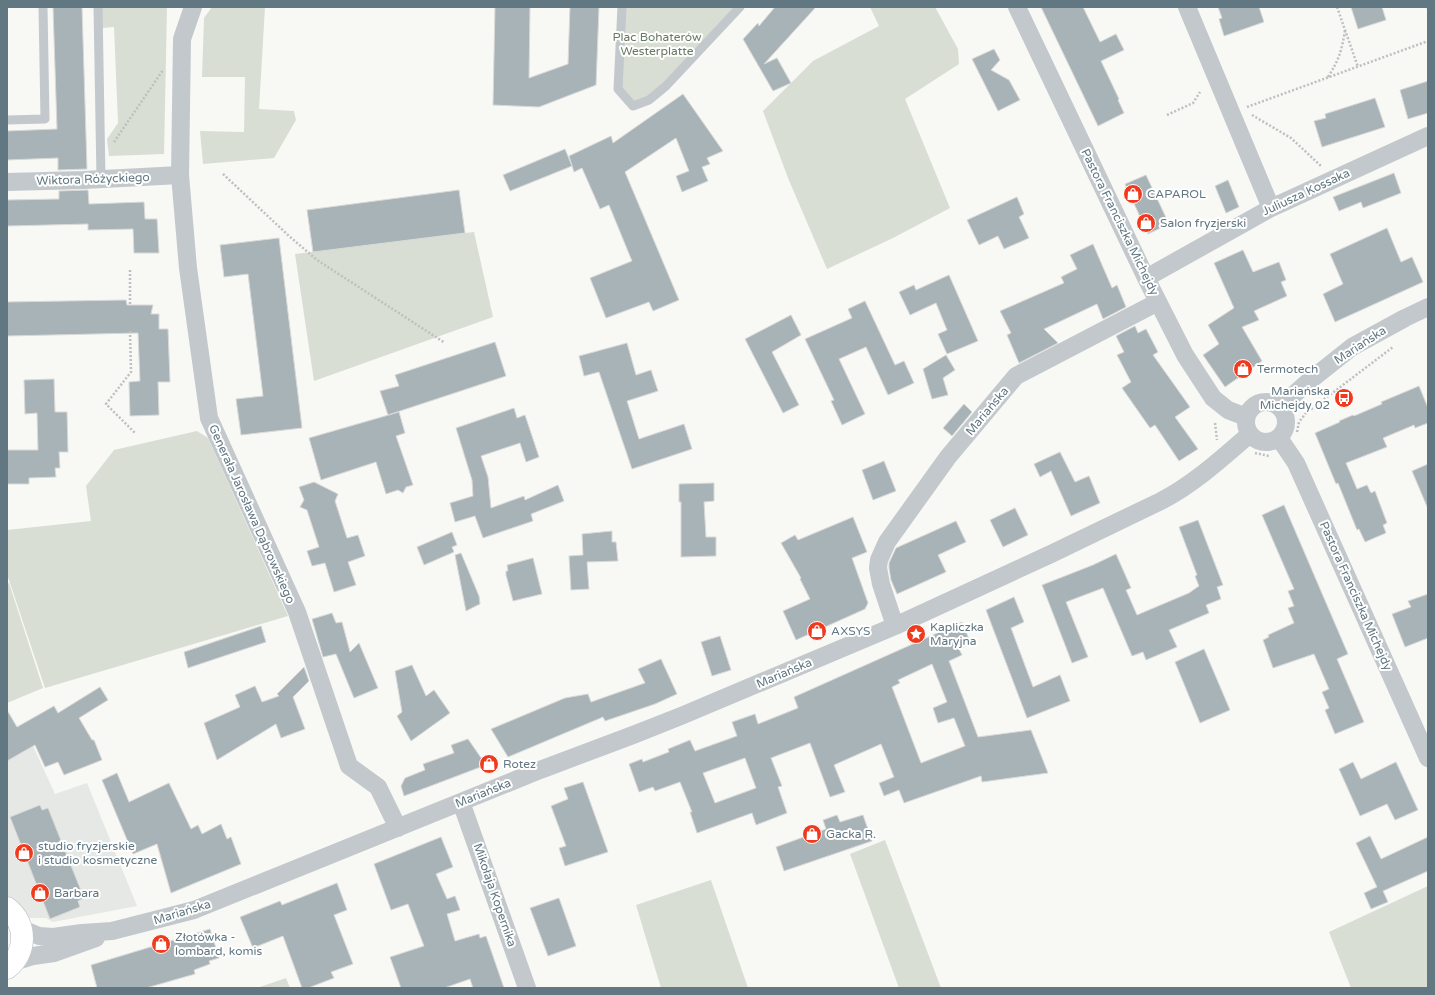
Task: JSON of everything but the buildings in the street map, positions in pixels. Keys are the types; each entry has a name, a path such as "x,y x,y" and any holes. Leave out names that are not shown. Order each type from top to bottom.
{"main road":[{"path":"7,908 12,912 22,929 23,936 21,950 11,965"}],"street":[{"name":"Generała Jarosława Dąbrowskiego","path":"193,7 182,39 180,175 188,268 209,418 297,612 349,766 378,787 398,828"},
{"name":"Pastora Franciszka Michejdy","path":"1017,7 1146,278 1185,355 1205,388 1213,398 1248,425"},
{"path":"1187,7 1236,111 1271,208"},
{"name":"Juliusza Kossaka","path":"1146,278 1271,208 1428,136"},
{"name":"Wiktora Różyckiego","path":"7,182 180,175"},
{"name":"Mariańska","path":"896,626 881,584 878,568 879,560 887,542 948,457 1016,376 1158,302"},
{"name":"Mariańska","path":"1280,407 1352,347 1428,307"},
{"path":"1262,402 1272,402 1280,407 1286,417 1287,424 1284,432 1287,437 1262,442 1255,439 1248,425 1250,408 1262,402"},
{"name":"Mariańska","path":"11,965 33,956 54,953 83,944 112,931 194,910 540,770 674,719 896,626 1051,554 1174,494 1198,478 1248,425"},
{"name":"Pastora Franciszka Michejdy","path":"1287,437 1290,453 1428,758"},
{"name":"Mikołaja Kopernika","path":"461,802 528,988"},
{"name":"Mariańska","path":"22,929 39,936 53,937 112,931"}],"lane":[{"path":"7,120 45,119 43,7"},
{"path":"98,7 101,179"},
{"path":"622,7 618,88 633,106 649,100 666,86 740,7"}],"path":[{"path":"1337,7 1358,67"},
{"path":"1328,78 1341,53 1345,30"},
{"path":"1236,111 1428,41"},
{"path":"101,160 164,69"},
{"path":"1167,115 1193,103 1200,92"},
{"path":"1236,111 1291,138 1335,179"},
{"path":"223,174 317,260 445,343"},
{"path":"130,270 130,304"},
{"path":"130,331 131,372 106,404 135,433"},
{"path":"1287,437 1306,413 1397,343"},
{"path":"1214,420 1217,440 1214,444"}],"shaded area":[{"path":"7,734 19,755 33,746 55,794 87,783 137,906 53,922 46,918 25,918 7,900"}],"green space":[{"path":"102,7 167,7 164,154 109,156 107,139 118,123 114,27 102,28"},
{"path":"212,7 265,7 259,109 294,111 296,120 274,158 203,164 200,131 244,132 245,77 202,77 204,18"},
{"name":"Plac Bohaterów Westerplatte","path":"622,7 740,7 666,86 633,106 618,89"},
{"path":"870,7 935,7 958,49 959,64 905,99 950,208 893,238 827,269 788,178 763,111 813,61 879,26"},
{"path":"474,232 493,317 314,381 295,254"},
{"path":"197,431 208,438 288,616 45,688 7,574 7,530 91,521 86,486 114,450"},
{"path":"9,583 43,688 7,703 7,584"},
{"path":"885,840 941,988 899,988 850,854"},
{"path":"711,880 748,988 661,988 636,905"},
{"path":"1428,886 1428,988 1351,988 1329,932"},
{"path":"286,978 290,988 257,988"}],"place":[{"name":"CAPAROL","path":"1133,194"},
{"name":"Salon fryzjerski","path":"1146,223"},
{"name":"Termotech","path":"1243,369"},
{"name":"Mariańska Michejdy 02","path":"1344,398"},
{"name":"AXSYS","path":"817,631"},
{"name":"Kapliczka Maryjna","path":"916,634"},
{"name":"Rotez","path":"489,764"},
{"name":"Gacka R.","path":"812,834"},
{"name":"studio fryzjerskie i studio kosmetyczne","path":"24,853"},
{"name":"Barbara","path":"40,893"},
{"name":"Złotówka - lombard, komis","path":"161,944"}]}
